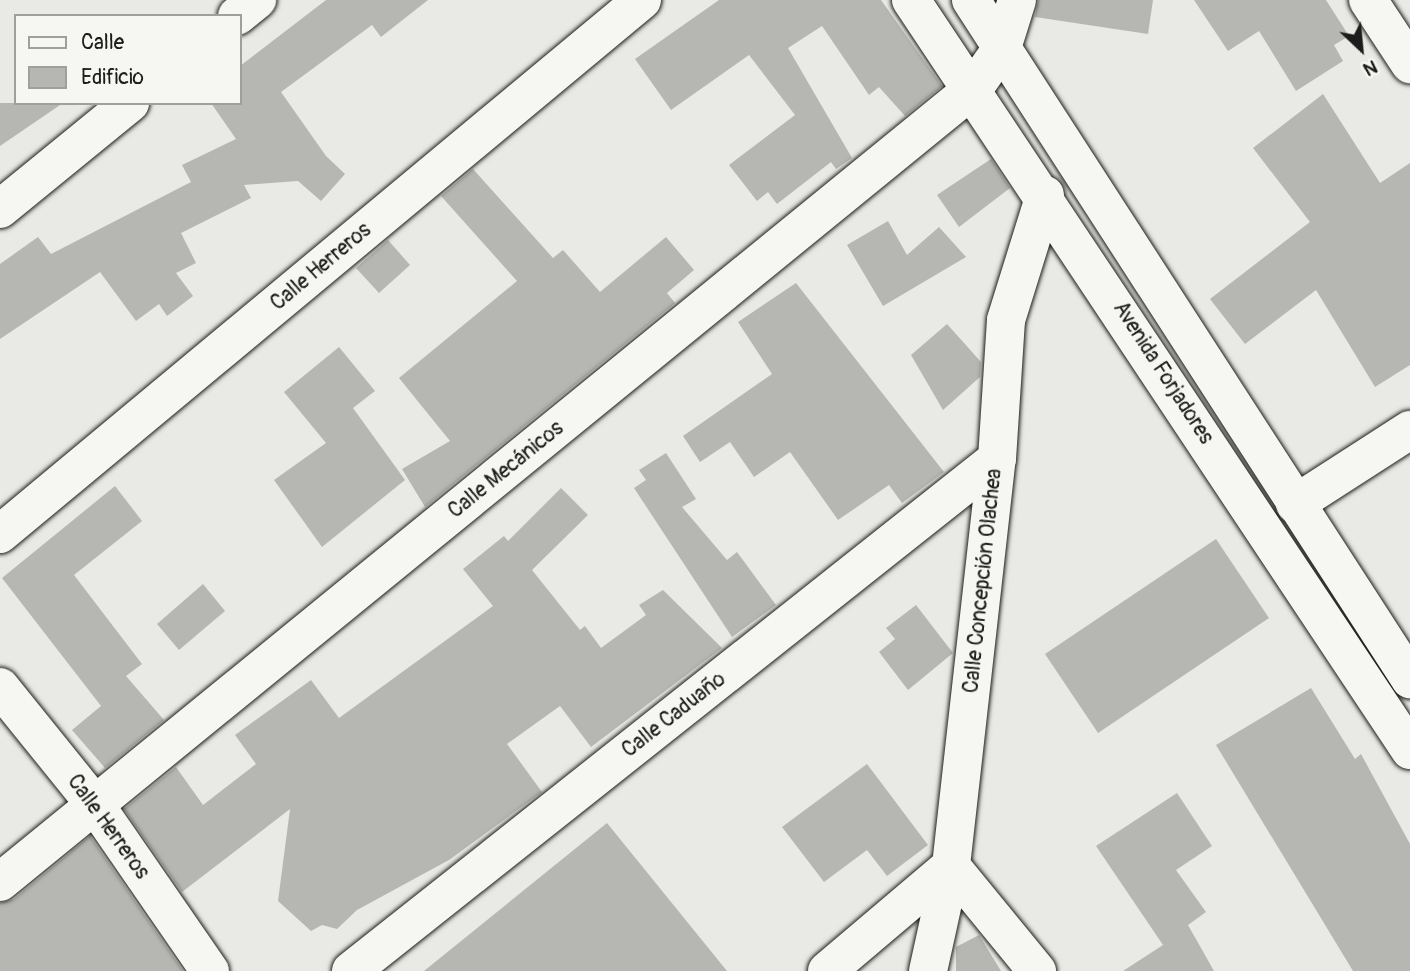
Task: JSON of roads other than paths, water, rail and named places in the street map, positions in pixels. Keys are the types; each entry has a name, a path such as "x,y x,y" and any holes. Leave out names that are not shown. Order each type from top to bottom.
{"street":[{"path":"240,14 257,0"},
{"name":"Calle Herreros","path":"0,534 642,0"},
{"name":"Avenida Forjadores","path":"911,0 974,88 1410,750"},
{"name":"Avenida Forjadores","path":"971,0 1410,679"},
{"path":"1002,48 1017,0"},
{"path":"1368,0 1410,64"},
{"name":"Calle Mecánicos","path":"0,882 974,88 1002,48"},
{"path":"0,209 128,105"},
{"name":"Calle Concepción Olachea","path":"928,971 951,866 997,459 1006,320 1045,195"},
{"path":"1295,504 1410,430"},
{"name":"Calle Caduaño","path":"351,971 997,459"},
{"name":"Calle Herreros","path":"0,687 96,806 210,971"},
{"path":"827,971 951,866 1037,971"}]}
